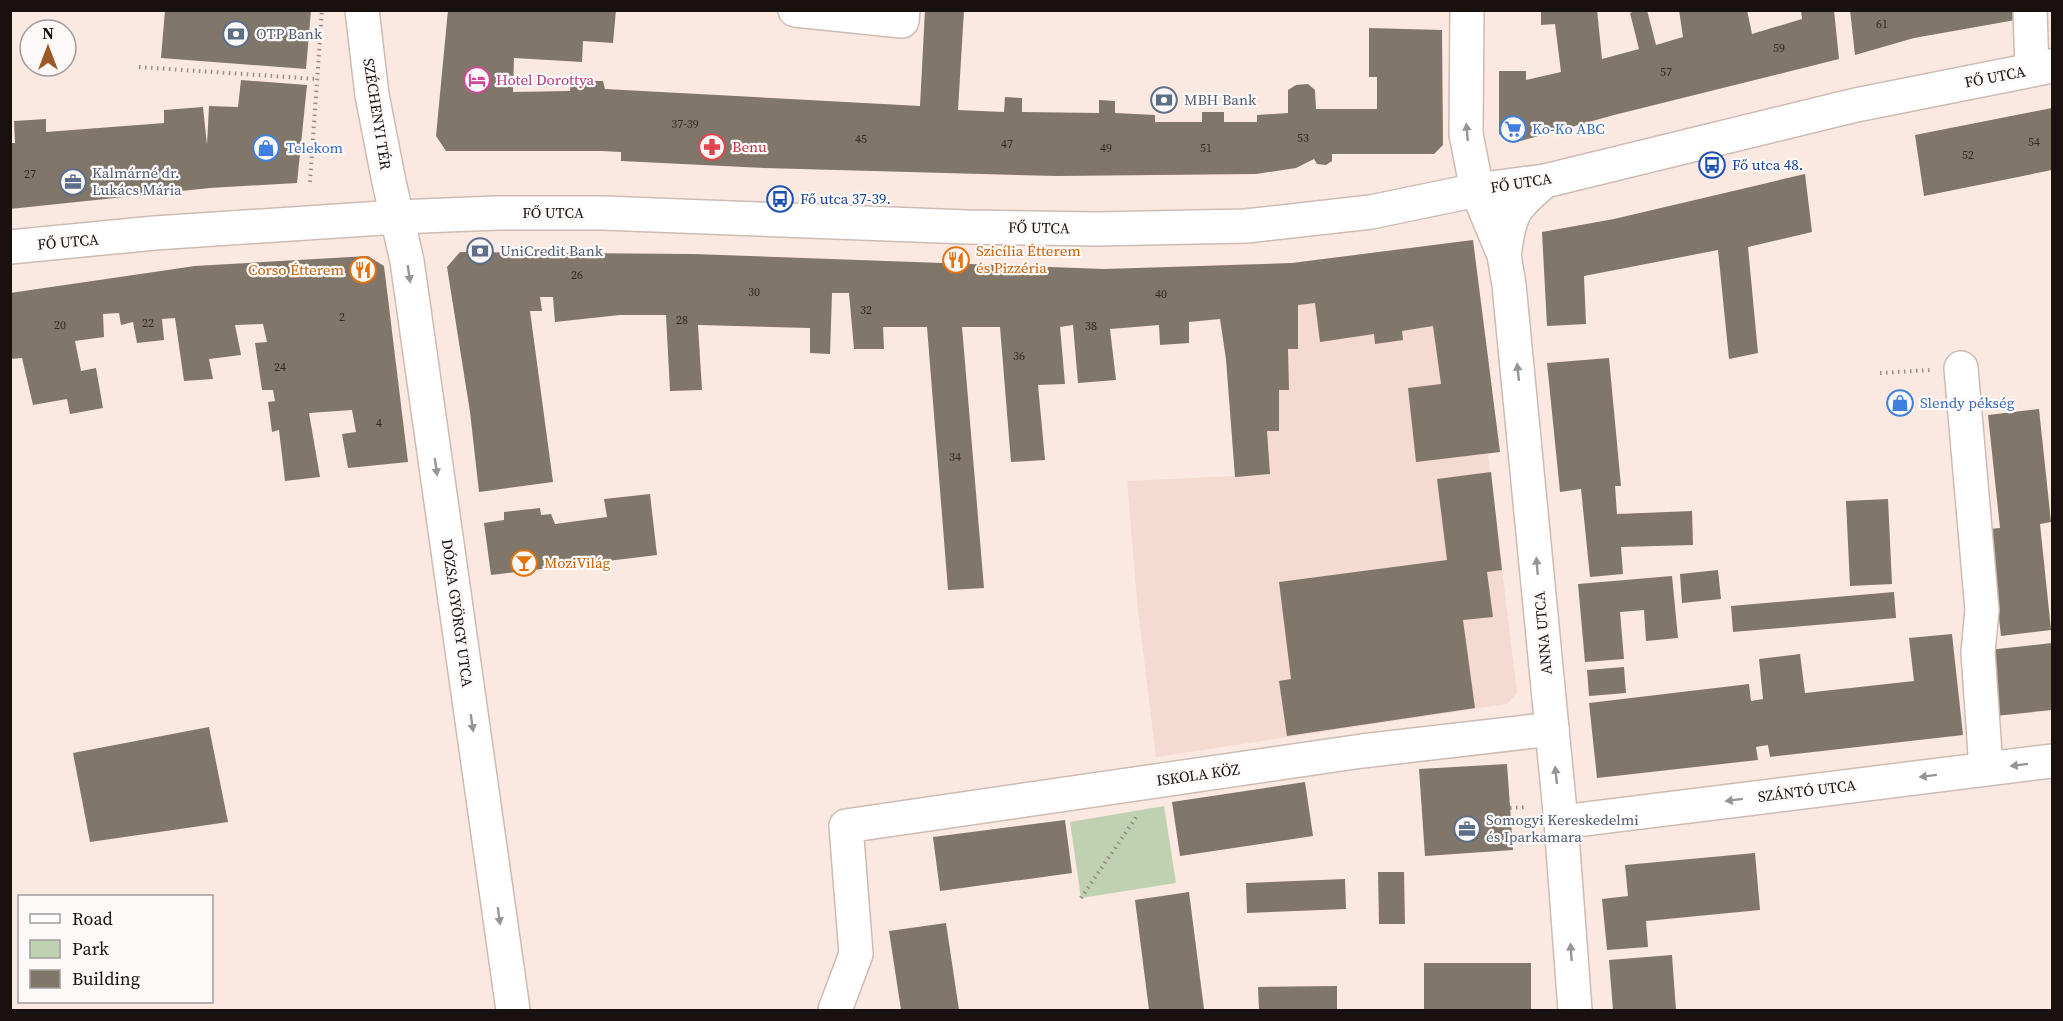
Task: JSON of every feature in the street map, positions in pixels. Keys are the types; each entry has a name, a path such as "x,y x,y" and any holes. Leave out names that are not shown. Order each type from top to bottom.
{"street":[{"name":"SZÉCHENYI TÉR","path":"362,10 372,95 397,217"},
{"path":"795,10 902,21 903,10"},
{"name":"ANNA UTCA","path":"1467,10 1466,134 1477,190 1504,255 1509,285 1552,729 1548,814 1575,1011"},
{"path":"2030,10 2042,68"},
{"name":"FŐ UTCA","path":"10,247 155,233 397,217 497,213 603,213 978,227 1096,229 1246,226 1371,212 1477,190 1545,181 1856,105 2042,68"},
{"name":"ANNA UTCA","path":"1504,255 1508,224 1519,202 1545,181"},
{"name":"DÓZSA GYÖRGY UTCA","path":"397,217 407,261 513,1011"},
{"path":"1961,368 1982,610 1978,652 1986,769"},
{"name":"ISKOLA KÖZ","path":"835,1011 856,954 846,826 1362,751 1552,729"},
{"name":"SZÁNTÓ UTCA","path":"1548,814 2052,761"}],"path":[{"path":"310,182 322,10"},
{"path":"139,67 317,79"},
{"path":"1880,373 1961,368"},
{"path":"1081,898 1161,780"},
{"path":"1510,808 1548,814"}],"shaded area":[{"path":"1473,240 1500,452 1488,454 1517,693 1507,704 1156,757 1137,601 1127,481 1235,476 1226,359 1211,265 1292,263"}],"green space":[{"path":"1164,806 1176,883 1081,898 1070,822"}],"building":[{"name":"OTP Bank","path":"165,10 311,10 306,69 161,58"},
{"path":"448,10 616,10 613,43 583,41 582,62 514,58 513,92 570,91 571,81 603,81 605,89 920,106 925,10 964,10 958,110 1004,112 1005,97 1022,98 1022,112 1099,113 1099,100 1115,101 1115,113 1155,115 1155,122 1202,122 1202,112 1224,112 1224,122 1257,122 1257,115 1288,113 1288,90 1296,85 1308,84 1315,90 1316,109 1377,109 1377,77 1369,77 1369,28 1442,30 1443,145 1434,154 1332,154 1332,161 1326,165 1317,164 1314,159 1296,168 1256,174 1057,176 764,168 621,161 621,152 602,151 446,151 436,136"},
{"path":"1541,10 1597,10 1602,59 1639,49 1630,13 1638,10 1647,10 1656,45 1683,37 1679,10 1747,10 1752,34 1802,19 1801,10 1834,10 1839,59 1614,115 1513,143 1499,134 1499,71 1526,71 1526,80 1561,72 1555,24 1541,25"},
{"path":"1850,10 2021,10 2021,19 1914,38 1855,55"},
{"path":"241,80 307,85 297,183 210,188 10,209 10,143 15,143 14,121 46,119 46,132 164,123 164,110 203,107 207,145 209,106 238,107"},
{"path":"2052,108 2052,170 1924,196 1915,135"},
{"path":"1805,174 1812,232 1748,247 1758,353 1729,359 1718,250 1584,276 1586,324 1547,326 1542,232 1614,219"},
{"path":"1473,240 1500,452 1416,462 1408,388 1441,384 1433,326 1402,331 1403,340 1375,344 1374,334 1320,342 1315,303 1298,305 1298,349 1288,349 1289,390 1279,390 1279,431 1267,431 1270,474 1235,477 1226,359 1220,319 1189,322 1189,343 1160,345 1159,325 1110,329 1116,380 1078,383 1073,325 1060,327 1065,384 1038,385 1045,460 1011,462 1000,327 962,327 984,588 948,590 927,327 883,327 884,349 854,349 849,293 832,293 830,354 810,353 810,328 698,325 702,390 670,391 666,315 620,315 555,322 553,297 540,297 542,311 530,311 553,482 479,492 470,412 447,267 460,252 694,254 1104,269 1292,263"},
{"path":"368,256 384,266 408,462 348,468 342,434 356,432 352,410 309,413 320,477 285,481 279,430 272,432 268,402 275,401 273,390 262,390 255,343 267,342 263,324 235,325 241,355 209,359 213,379 184,381 175,318 162,319 164,340 137,343 133,322 121,325 119,313 103,314 104,337 75,341 81,371 96,368 103,408 70,414 67,399 33,405 22,358 10,359 10,293 195,266"},
{"path":"1609,358 1621,486 1615,486 1617,514 1692,511 1693,545 1621,547 1623,574 1590,577 1581,489 1560,492 1547,363"},
{"path":"2039,409 2051,522 2040,524 2051,630 2001,636 1989,529 2000,528 1988,415"},
{"path":"1491,472 1502,570 1487,572 1493,617 1463,620 1475,708 1287,736 1279,681 1291,679 1279,582 1447,560 1437,479"},
{"path":"650,494 657,555 491,575 484,523 504,520 504,512 540,508 541,515 551,514 555,524 607,517 604,499"},
{"path":"1888,499 1892,584 1850,586 1846,501"},
{"path":"1718,570 1721,599 1682,603 1680,574"},
{"path":"1672,576 1678,638 1646,641 1644,610 1620,612 1624,659 1585,662 1578,584"},
{"path":"1894,592 1896,618 1733,632 1731,606"},
{"path":"1952,634 1963,735 1770,757 1768,745 1756,747 1758,760 1597,778 1589,703 1749,684 1751,701 1763,699 1759,659 1800,654 1805,693 1914,681 1909,638"},
{"path":"2052,643 2052,710 1995,716 1988,650"},
{"path":"1624,667 1626,693 1589,696 1587,670"},
{"path":"209,727 228,822 90,842 73,753"},
{"name":"Somogyi Kereskedelmi és Iparkamara","path":"1507,764 1513,850 1425,856 1419,769"},
{"path":"1305,782 1313,836 1180,856 1172,802"},
{"path":"1065,820 1072,873 940,891 933,837"},
{"path":"1755,853 1760,910 1646,921 1648,947 1607,950 1602,899 1628,896 1625,865"},
{"path":"1378,872 1404,872 1405,924 1379,924"},
{"path":"1345,879 1346,909 1247,913 1246,883"},
{"path":"1189,892 1204,1009 1149,1010 1135,900"},
{"path":"946,923 959,1010 901,1010 889,931"},
{"path":"1672,955 1676,1010 1613,1010 1609,960"},
{"path":"1424,963 1531,963 1531,1010 1424,1010"},
{"path":"1337,986 1337,1010 1259,1010 1258,987"}],"place":[{"name":"OTP Bank","path":"236,34"},
{"name":"Hotel Dorottya","path":"477,80"},
{"name":"MBH Bank","path":"1164,100"},
{"name":"Ko-Ko ABC","path":"1513,129"},
{"name":"Benu","path":"712,147"},
{"name":"Telekom","path":"266,148"},
{"name":"Fő utca 48.","path":"1712,165"},
{"name":"Kalmárné dr. Lukács Mária","path":"73,182"},
{"name":"Fő utca 37-39.","path":"780,199"},
{"name":"UniCredit Bank","path":"480,251"},
{"name":"Szicília Étterem és Pizzéria","path":"956,260"},
{"name":"Corso Étterem","path":"363,270"},
{"name":"Slendy pékség","path":"1900,403"},
{"name":"MoziVilág","path":"524,563"},
{"name":"Somogyi Kereskedelmi és Iparkamara","path":"1467,829"}]}
